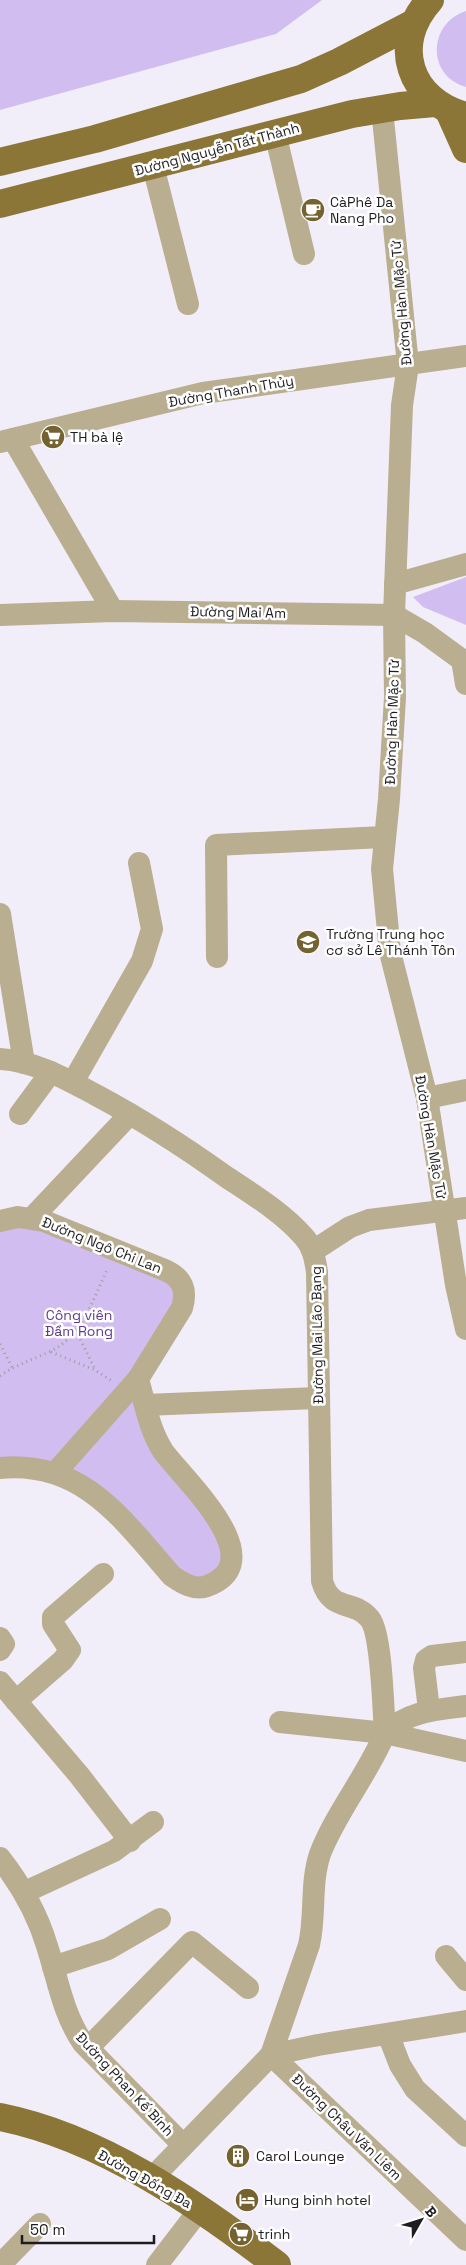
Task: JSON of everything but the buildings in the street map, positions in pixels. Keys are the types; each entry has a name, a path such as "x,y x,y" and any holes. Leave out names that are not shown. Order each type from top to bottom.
{"main road":[{"path":"430,0 414,23 409,40 409,58 414,76 423,91 450,110 466,149"},
{"path":"0,162 95,139 301,79 339,62 414,23"},
{"name":"Đường Nguyễn Tất Thành","path":"2,203 275,133 382,109 450,110"},
{"path":"0,175 2,203"},
{"name":"Đường Đống Đa","path":"0,2118 61,2135 152,2178 200,2209 278,2265"}],"street":[{"name":"Đường Hàn Mặc Tử","path":"382,109 408,365 402,405 394,615 395,697 389,800 382,869 390,952 455,1210 466,1329"},
{"path":"275,133 304,254"},
{"path":"152,166 188,304"},
{"name":"Đường Thanh Thủy","path":"7,441 203,393 466,356"},
{"path":"7,441 113,611"},
{"path":"395,584 466,564"},
{"name":"Đường Mai Am","path":"0,615 113,611 394,615 464,659"},
{"path":"464,659 466,684"},
{"path":"217,957 216,845 384,837"},
{"path":"73,1082 142,961 152,929 139,863"},
{"path":"0,914 24,1063"},
{"name":"Đường Mai Lão Bạng","path":"0,1059 24,1063 73,1082 172,1138 276,1212 304,1236 313,1251 317,1272 322,1581 324,1590 334,1602 362,1612 374,1627 385,1733"},
{"path":"20,1114 51,1072"},
{"path":"426,1098 466,1090"},
{"path":"32,1218 130,1114"},
{"path":"313,1251 350,1227 369,1220 455,1210"},
{"name":"Đường Ngô Chi Lan","path":"0,1221 18,1217 44,1221 166,1271 180,1281 185,1297 182,1308 138,1379 56,1472"},
{"path":"0,1468 13,1466 56,1472 73,1479 91,1490 112,1508 172,1576 182,1583 196,1588 205,1587 213,1583 230,1566 231,1553 229,1541 220,1523 201,1496 164,1452 155,1436 138,1379"},
{"path":"145,1405 318,1398"},
{"path":"16,1701 64,1660 70,1650 53,1624 53,1618 103,1574"},
{"path":"0,1638 4,1644 0,1650"},
{"path":"429,1710 424,1668 426,1660 432,1656 466,1652"},
{"path":"0,1682 79,1774 130,1841"},
{"path":"152,2178 271,2054 309,1945 313,1926 313,1884 320,1855 385,1733 407,1716 429,1710 466,1706"},
{"path":"280,1722 385,1733 466,1751"},
{"path":"25,1892 114,1851 130,1841 153,1822"},
{"name":"Đường Phan Kế Bính","path":"0,1858 25,1892 40,1923 67,2015 74,2029 88,2048 182,2145"},
{"path":"53,1967 108,1949 160,1919"},
{"path":"88,2048 192,1942 248,1988"},
{"path":"446,1956 466,1980"},
{"path":"271,2054 466,2021"},
{"path":"388,2034 400,2066 415,2089 466,2136"},
{"name":"Đường Châu Văn Liêm","path":"271,2054 466,2240"},
{"path":"157,2265 200,2209"},
{"path":"0,2265 40,2224"}],"path":[{"path":"0,1376 12,1367 51,1352 78,1330 108,1268"},
{"path":"51,1352 95,1370 78,1336 78,1330"},
{"path":"0,1344 12,1367"}],"green space":[{"path":"0,0 322,0 276,34 0,110"},
{"path":"466,11 466,87 453,81 444,72 438,61 437,49 439,37 444,26 453,17"},
{"path":"466,577 466,625 423,607 413,597"},
{"name":"Công viên Đầm Rong","path":"32,1218 180,1281 185,1297 138,1379 145,1405 221,1523 229,1566 196,1588 91,1490 0,1468 0,1222"}],"place":[{"name":"CàPhê Da Nang Pho","path":"313,210"},
{"name":"TH bà lệ","path":"53,437"},
{"name":"Trường Trung học cơ sở Lê Thánh Tôn","path":"308,942"},
{"name":"Carol Lounge","path":"238,2156"},
{"name":"Hung binh hotel","path":"247,2200"},
{"name":"trinh","path":"241,2234"}]}
